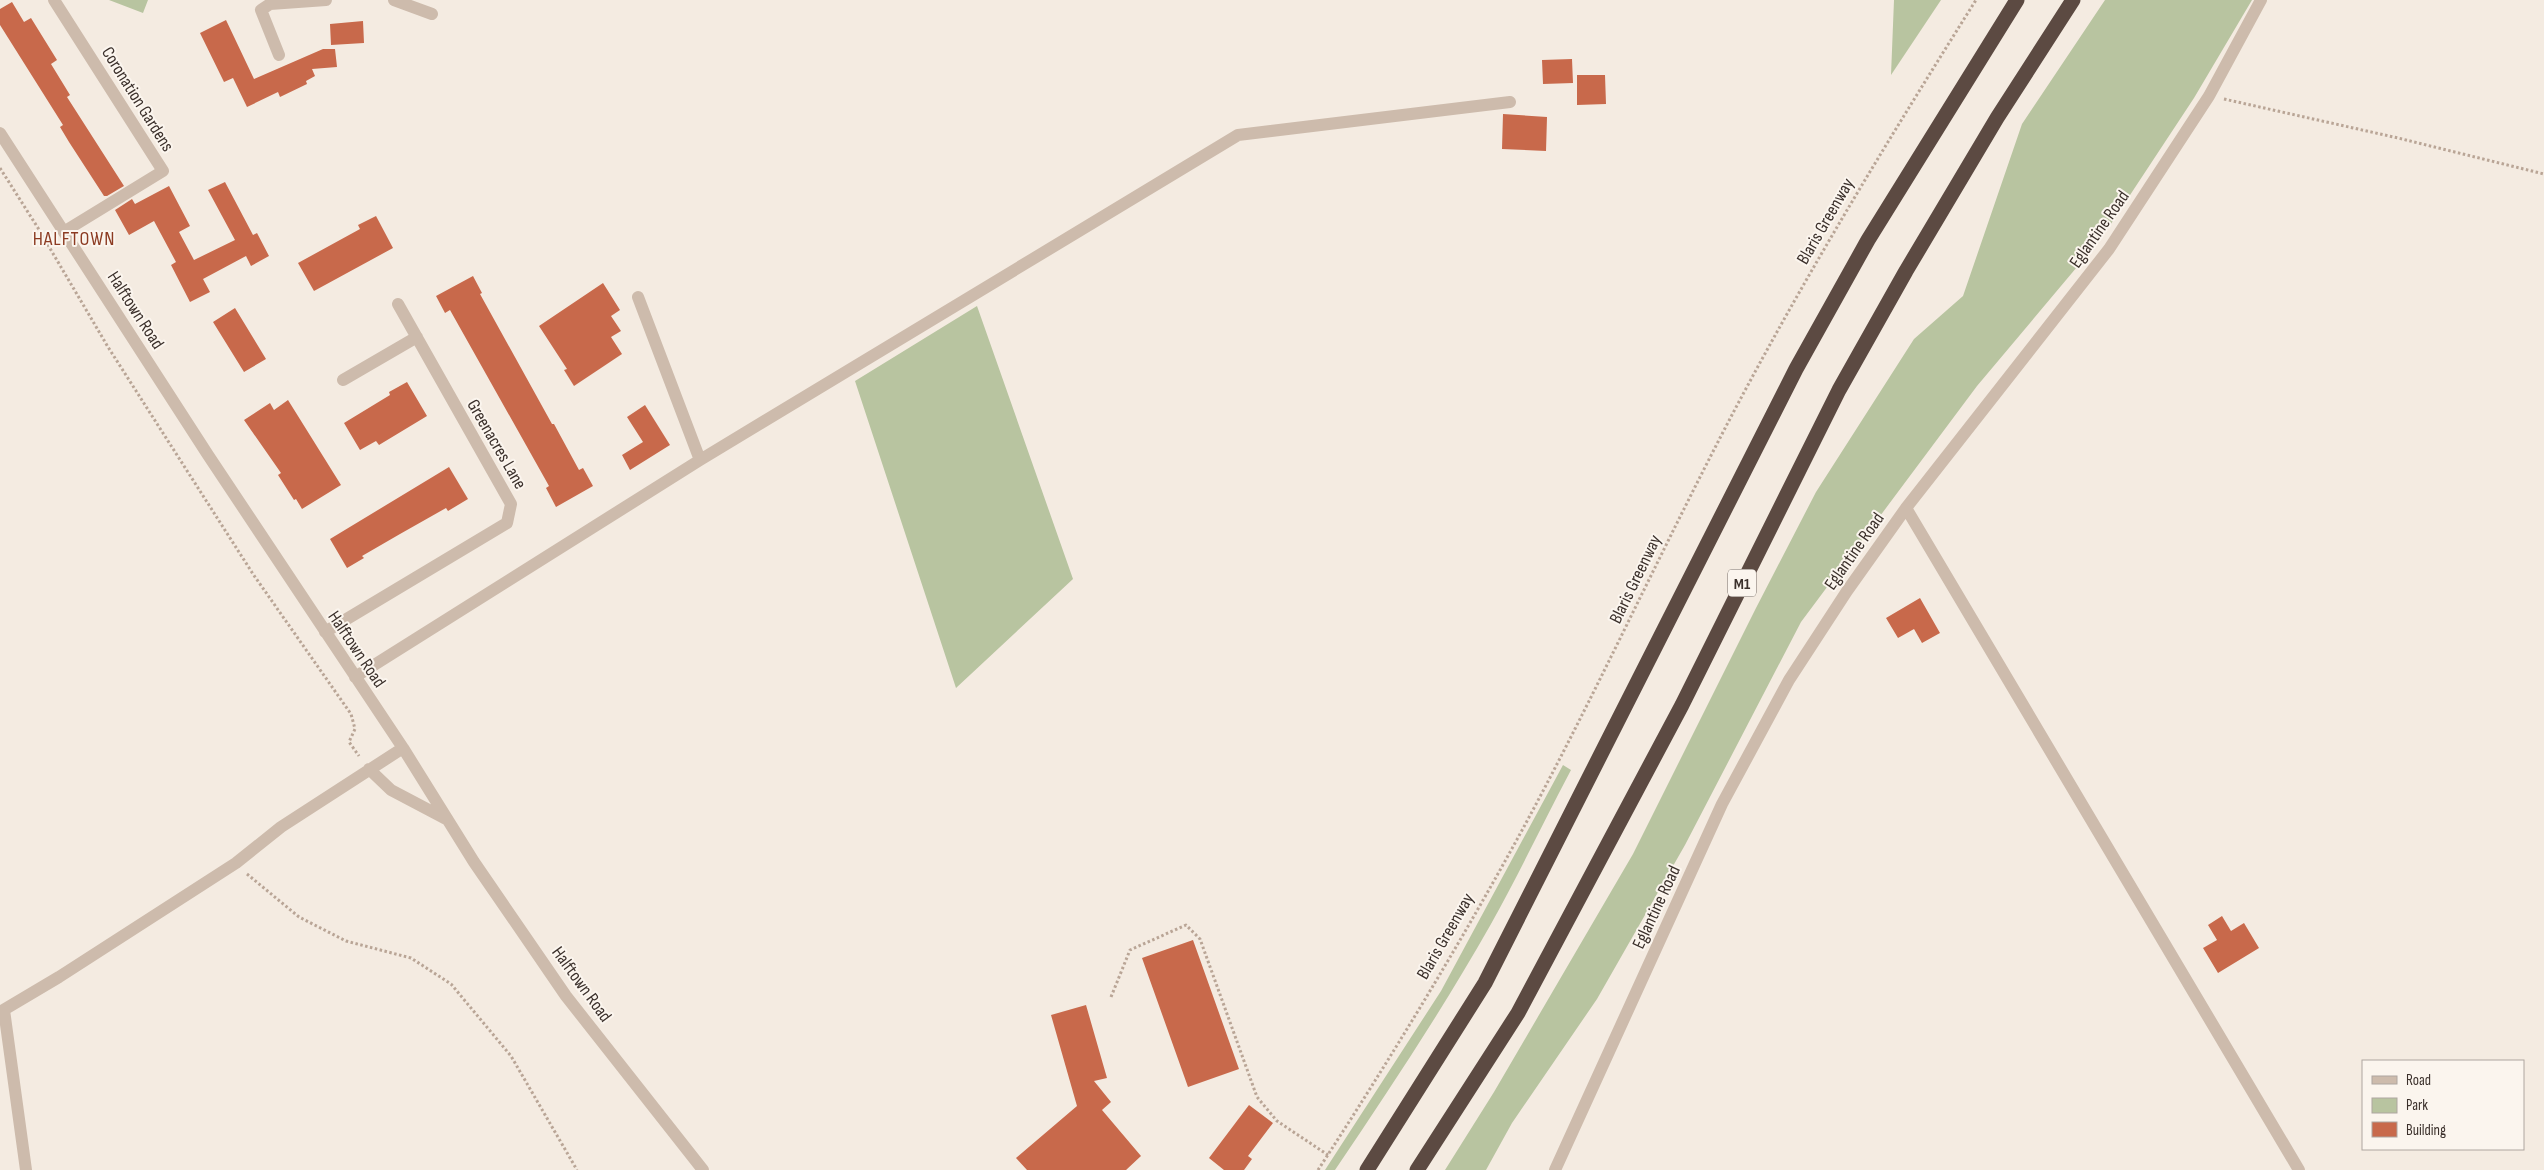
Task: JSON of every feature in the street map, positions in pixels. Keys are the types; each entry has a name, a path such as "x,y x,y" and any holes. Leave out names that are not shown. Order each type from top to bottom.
{"highway":[{"path":"1367,1170 1485,983 1796,369 1868,240 2017,0"},
{"name":"M1","path":"1417,1170 1518,1013 1682,705 1839,390 1906,271 1992,127 2073,0"}],"street":[{"path":"280,55 261,10 270,4 326,0"},
{"path":"394,0 432,14"},
{"name":"Eglantine Road","path":"1555,1170 1722,804 1789,680 1847,591 1906,508 2109,249 2209,96 2261,0"},
{"name":"Coronation Gardens","path":"57,1 163,171 64,230"},
{"path":"355,677 700,460 1238,135 1510,102"},
{"name":"Halftown Road","path":"0,133 325,632 403,748 447,820 566,996 703,1170"},
{"path":"638,297 700,460"},
{"name":"Greenacres Lane","path":"325,632 507,523 511,504 398,304"},
{"path":"343,380 417,338"},
{"path":"1906,508 2299,1170"},
{"path":"26,1170 2,1011 60,977 236,863 281,827 403,748"},
{"path":"370,769 391,790 447,820"}],"path":[{"name":"Blaris Greenway","path":"1318,1170 1422,1004 1520,835 1609,662 1732,414 1784,318 1881,151 1976,0"},
{"path":"2209,96 2398,138 2544,174"},
{"path":"0,168 38,228 108,347 252,574 352,714 355,729 349,742 370,769"},
{"path":"236,863 299,917 346,941 411,958 450,984 511,1056 577,1170"},
{"path":"1111,997 1130,950 1186,925 1200,939 1258,1097 1277,1121 1328,1155"}],"green space":[{"path":"109,0 148,0 143,13"},
{"path":"1894,0 1941,0 1891,75"},
{"path":"2105,0 2252,0 2194,98 2103,236 1977,386 1801,622 1685,845 1597,999 1512,1123 1486,1170 1445,1170 1494,1092 1633,854 1816,492 1914,339 1963,296 2022,124"},
{"path":"977,306 1073,579 956,688 855,381"},
{"path":"1563,765 1571,770 1512,886 1473,956 1415,1049 1335,1170 1325,1170 1441,991"}],"building":[{"path":"12,2 24,22 31,18 57,60 51,64 70,95 67,97 124,186 107,196 104,196 69,142 60,127 63,125 0,25 0,9"},
{"path":"226,20 254,79 323,49 335,49 337,67 312,69 315,76 306,81 307,84 280,97 278,92 247,107 233,78 224,82 200,33"},
{"path":"363,21 364,43 331,45 330,24"},
{"path":"1572,59 1573,83 1543,84 1542,60"},
{"path":"1577,75 1605,75 1606,104 1577,105"},
{"path":"1503,114 1547,117 1546,151 1502,149"},
{"path":"225,182 253,235 257,233 269,256 251,266 246,256 203,279 210,292 190,302 171,265 176,262 154,221 129,235 115,210 132,199 135,204 169,186 190,226 179,232 194,260 235,240 208,190"},
{"path":"376,216 393,248 314,291 298,263 360,229 358,225"},
{"path":"473,276 482,293 480,294 552,424 554,424 579,470 583,468 593,486 556,507 546,488 549,486 450,310 445,313 436,296"},
{"path":"603,283 620,310 611,316 621,331 611,337 622,354 574,386 564,370 567,369 539,326"},
{"path":"235,308 266,359 244,372 213,322"},
{"path":"407,382 427,416 379,445 376,441 360,450 344,423 390,395 389,392"},
{"path":"288,400 341,485 302,509 278,475 281,473 244,420 270,403 274,410"},
{"path":"645,405 670,445 630,470 622,455 643,442 627,417"},
{"path":"449,467 468,499 448,511 446,508 400,534 362,556 364,558 347,568 330,539"},
{"path":"1920,598 1940,633 1922,643 1914,629 1898,638 1886,618"},
{"path":"2222,916 2231,931 2244,923 2259,948 2218,973 2203,948 2217,940 2208,925"},
{"path":"1193,940 1239,1069 1188,1087 1142,958"},
{"path":"1086,1005 1107,1078 1094,1081 1111,1102 1102,1110 1141,1156 1126,1170 1027,1170 1016,1158 1077,1106 1051,1015"},
{"path":"1249,1105 1273,1123 1248,1156 1252,1159 1244,1170 1224,1170 1209,1158"}],"district":[{"name":"HALFTOWN","path":"74,238"}]}
